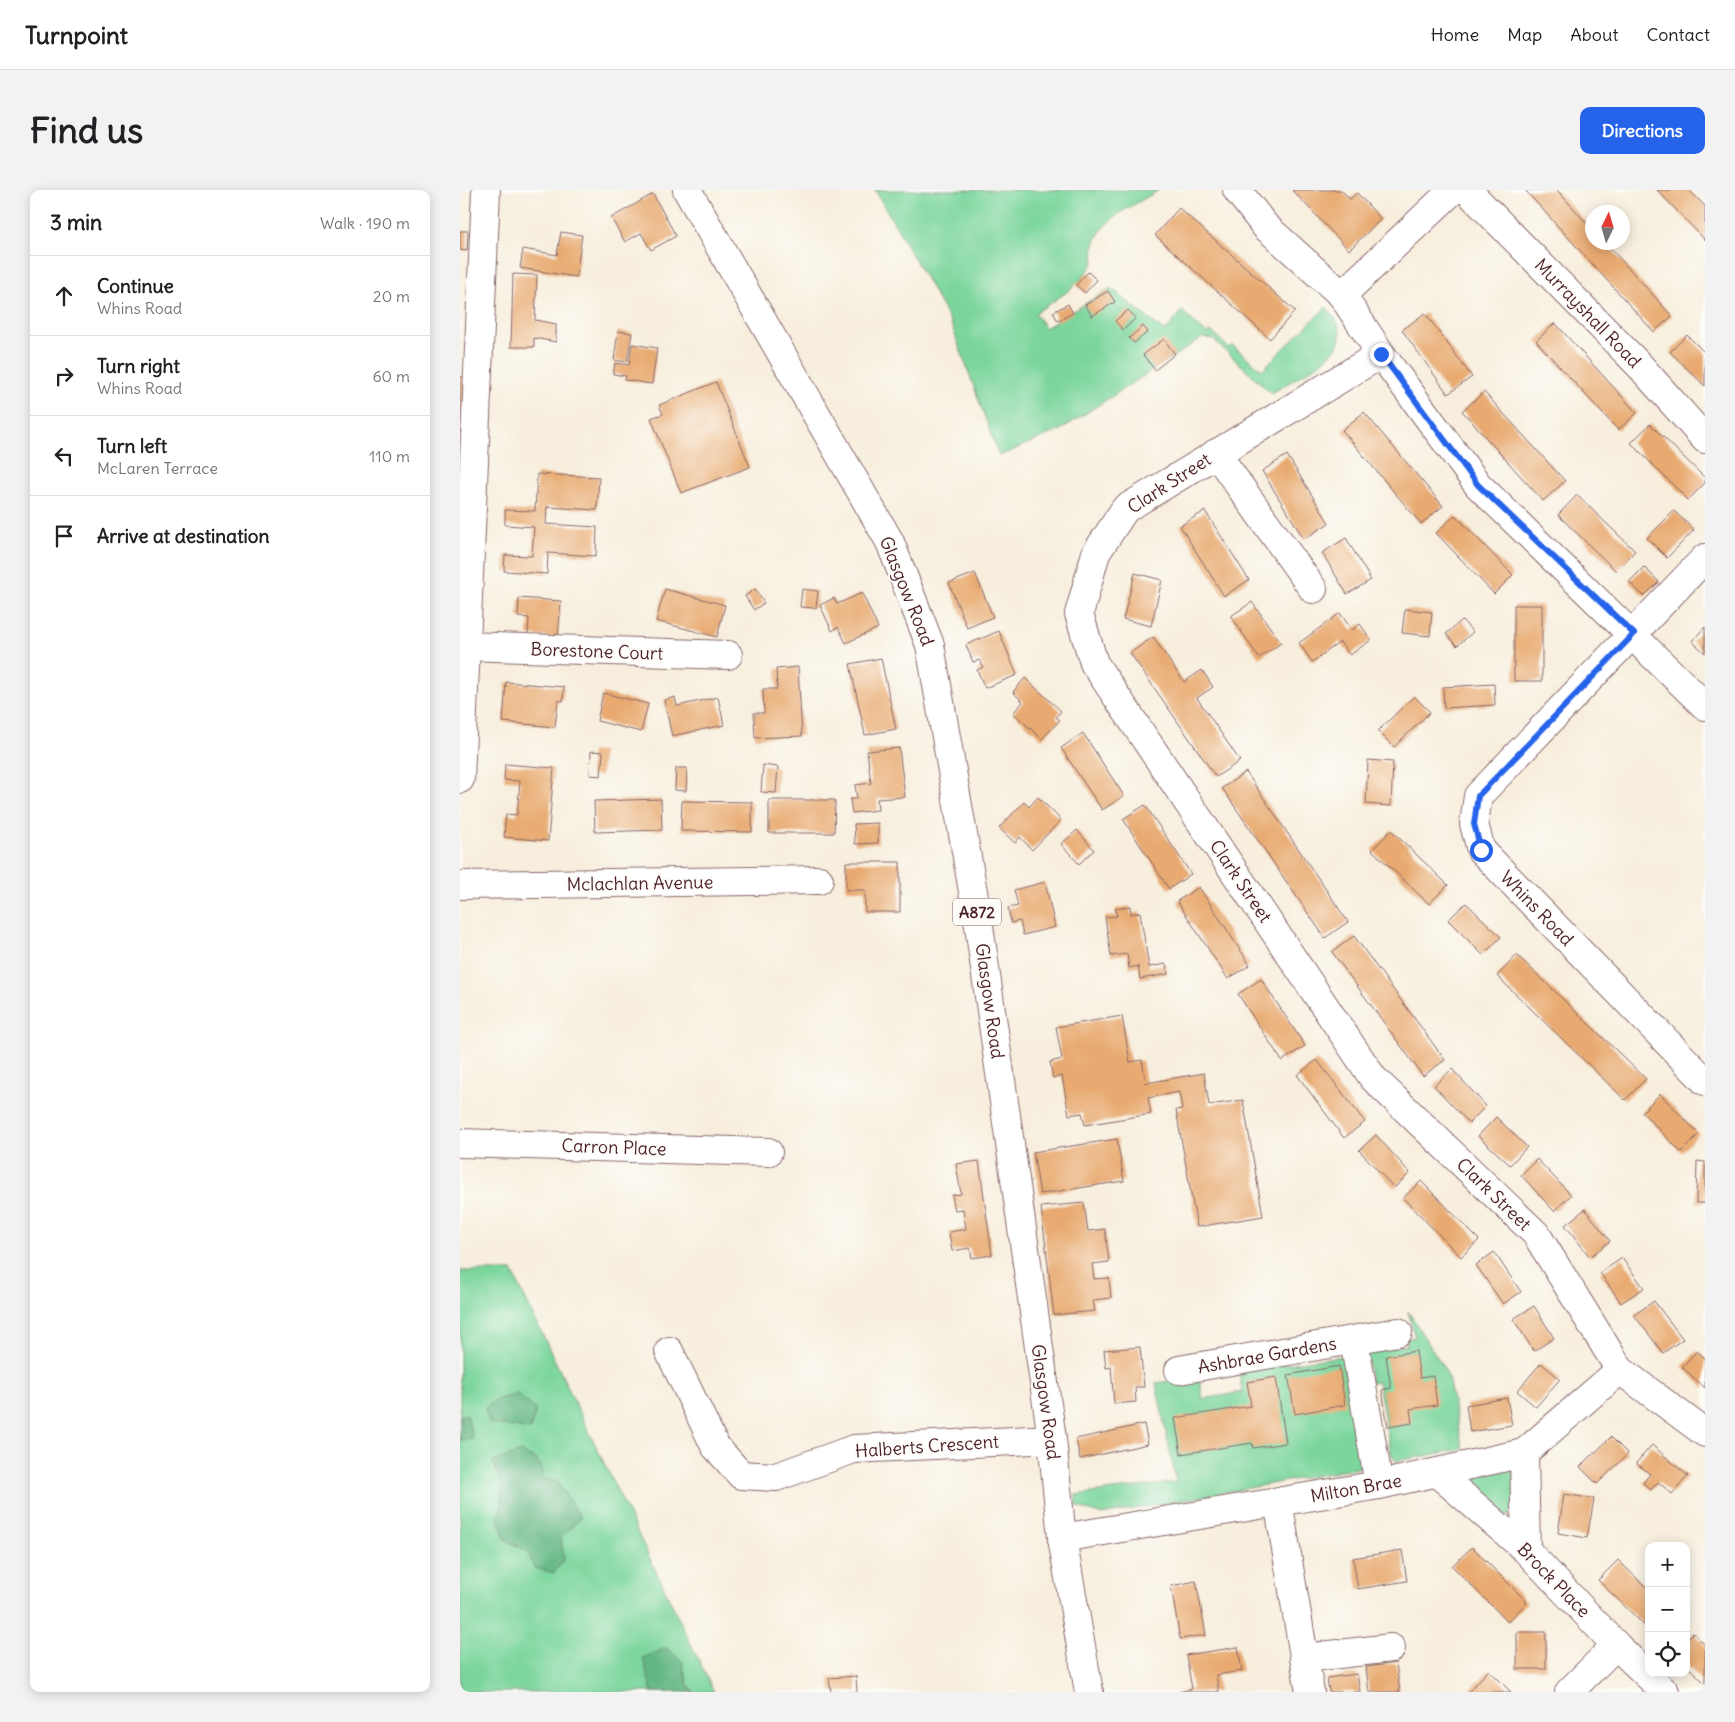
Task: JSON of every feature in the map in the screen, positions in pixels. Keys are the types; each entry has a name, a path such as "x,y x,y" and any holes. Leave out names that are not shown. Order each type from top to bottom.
{"street":[{"path":"460,779 486,190"},
{"name":"Glasgow Road","path":"687,190 890,542 930,645 979,926 1052,1439 1062,1538 1088,1692"},
{"path":"1237,190 1265,226 1342,295 1381,354 1478,485 1634,634 1705,706"},
{"path":"1342,295 1453,190"},
{"name":"Murrayshall Road","path":"1468,190 1640,366 1705,439"},
{"name":"Clark Street","path":"1381,354 1125,509 1096,553 1079,614 1094,663 1373,1078 1536,1234 1620,1370 1705,1433"},
{"path":"1216,453 1313,590"},
{"name":"Whins Road","path":"1705,558 1478,796 1474,824 1481,850 1705,1081"},
{"name":"Borestone Court","path":"466,646 728,655"},
{"name":"Mclachlan Avenue","path":"460,885 819,880"},
{"name":"Carron Place","path":"460,1143 768,1152"},
{"name":"Ashbrae Gardens","path":"1179,1370 1398,1332"},
{"name":"Ashbrae Gardens","path":"1354,1340 1379,1485"},
{"name":"Halberts Crescent","path":"670,1351 715,1446 741,1475 776,1476 854,1449 1052,1439"},
{"name":"Milton Brae","path":"1062,1538 1379,1485 1524,1453 1620,1370"},
{"path":"1524,1453 1526,1550"},
{"name":"Brock Place","path":"1437,1473 1526,1550 1616,1645 1666,1692"},
{"path":"1278,1501 1310,1692"},
{"path":"1569,1692 1616,1645"},
{"path":"1304,1658 1391,1648"}],"green space":[{"path":"875,190 1159,190 1124,210 1104,227 1097,237 1094,248 1094,262 1088,271 1068,291 1035,313 1045,328 1111,288 1165,332 1182,311 1207,334 1211,331 1229,348 1232,345 1262,370 1326,307 1335,318 1339,328 1340,337 1338,345 1316,366 1271,393 1213,339 1202,338 1060,430 999,456 950,321"},
{"path":"460,1271 512,1271 714,1692 460,1692"},
{"path":"1408,1311 1447,1373 1463,1449 1396,1461 1391,1454 1378,1382 1371,1383 1366,1352 1407,1345 1406,1339 1415,1337"},
{"path":"1342,1356 1363,1467 1102,1515 1078,1507 1075,1495 1176,1482 1156,1383 1199,1376 1203,1399 1242,1392 1239,1371"},
{"path":"517,1394 536,1410 530,1430 489,1423 485,1408 498,1399"},
{"path":"467,1414 473,1439 460,1440 460,1416"},
{"path":"520,1452 537,1460 545,1479 557,1482 581,1518 561,1537 564,1559 554,1573 535,1568 527,1551 506,1540 498,1520 502,1503 502,1485 493,1462"},
{"path":"1512,1468 1517,1504 1510,1515 1499,1517 1473,1491 1472,1481 1477,1474"},
{"path":"666,1648 682,1661 688,1685 694,1692 652,1692 643,1658"}],"building":[{"path":"1292,190 1341,190 1350,199 1357,193 1381,219 1349,250"},
{"path":"1525,190 1557,190 1585,221 1585,250 1612,250 1672,316 1654,332"},
{"path":"1657,190 1689,190 1705,206 1705,240"},
{"path":"653,194 676,236 651,250 641,233 625,242 611,218"},
{"path":"1179,208 1295,311 1270,339 1155,235"},
{"path":"460,231 468,231 467,251 460,250"},
{"path":"561,232 582,235 576,277 520,268 523,249 557,255"},
{"path":"1088,272 1097,280 1085,293 1076,285"},
{"path":"513,274 537,275 535,320 556,324 556,342 534,338 534,347 511,347"},
{"path":"1108,291 1115,302 1092,316 1085,305"},
{"path":"1068,304 1073,313 1058,321 1053,312"},
{"path":"1128,310 1136,318 1123,330 1115,321"},
{"path":"1425,313 1472,377 1448,394 1402,330"},
{"path":"1555,323 1637,413 1618,430 1536,341"},
{"path":"1143,326 1148,332 1134,343 1129,338"},
{"path":"618,331 632,333 627,362 614,360"},
{"path":"1687,335 1705,353 1705,386 1670,352"},
{"path":"1164,339 1175,354 1155,370 1143,355"},
{"path":"632,344 657,348 652,384 625,380 626,376 613,374 615,363 629,365"},
{"path":"460,377 469,377 469,432 460,432"},
{"path":"716,382 750,467 681,493 651,418 663,414 659,405"},
{"path":"1484,392 1565,481 1543,501 1462,411"},
{"path":"1364,412 1443,506 1421,524 1342,430"},
{"path":"1650,424 1705,478 1705,483 1688,500 1631,443"},
{"path":"1287,455 1329,523 1304,539 1262,471"},
{"path":"537,474 599,477 597,510 547,507 546,524 597,527 596,556 548,553 547,574 504,571 505,555 532,556 534,527 505,525 505,510 535,511"},
{"path":"1577,495 1635,551 1616,571 1558,515"},
{"path":"1205,511 1249,580 1224,596 1180,526"},
{"path":"1674,511 1694,530 1667,558 1647,538"},
{"path":"1455,515 1513,575 1494,594 1436,533"},
{"path":"1346,538 1371,580 1347,594 1322,553"},
{"path":"1644,567 1659,582 1644,596 1629,582"},
{"path":"975,573 993,617 967,628 949,583"},
{"path":"1135,573 1162,580 1151,626 1123,619"},
{"path":"665,589 725,605 717,637 656,621"},
{"path":"755,589 764,603 754,610 745,596"},
{"path":"802,589 818,591 816,608 800,607"},
{"path":"862,593 878,628 846,643 838,627 832,631 820,605 834,598 837,604"},
{"path":"519,598 561,601 558,638 528,635 529,618 518,617"},
{"path":"1252,602 1281,643 1259,658 1231,616"},
{"path":"1514,605 1542,605 1542,681 1514,681"},
{"path":"1405,609 1432,612 1430,636 1402,633"},
{"path":"1340,613 1352,630 1360,624 1371,640 1350,655 1340,642 1312,662 1299,643"},
{"path":"1462,620 1473,632 1457,646 1446,634"},
{"path":"1705,627 1705,653 1692,641"},
{"path":"999,631 1017,675 985,688 977,670 983,667 980,660 973,662 966,645"},
{"path":"1153,637 1184,682 1202,670 1213,687 1197,698 1240,761 1216,777 1130,653"},
{"path":"881,658 896,729 865,735 850,664"},
{"path":"798,667 802,736 755,738 754,713 764,713 763,689 777,689 776,669"},
{"path":"1025,678 1061,711 1056,717 1060,720 1042,739 1013,713 1023,702 1013,692"},
{"path":"506,682 564,687 563,701 558,701 555,727 503,722"},
{"path":"1494,684 1495,705 1444,708 1443,687"},
{"path":"603,693 648,704 641,732 597,721"},
{"path":"1414,696 1430,712 1394,747 1378,731"},
{"path":"675,697 677,706 718,697 724,725 672,736 664,700"},
{"path":"1083,733 1124,796 1102,810 1061,748"},
{"path":"899,748 905,797 877,799 878,810 852,813 850,799 857,799 855,785 871,783 867,751"},
{"path":"591,751 603,752 601,776 590,775"},
{"path":"1368,760 1393,762 1391,806 1366,804"},
{"path":"505,764 554,768 548,841 504,837 506,814 517,815 520,781 504,780"},
{"path":"763,765 778,767 776,793 761,792"},
{"path":"676,768 687,768 686,791 675,790"},
{"path":"1246,772 1348,922 1325,938 1222,788"},
{"path":"1038,797 1061,820 1032,850 1020,837 1015,843 999,828 1024,802 1029,807"},
{"path":"661,799 662,830 595,832 594,801"},
{"path":"769,800 835,800 834,833 769,833"},
{"path":"682,801 752,802 752,832 681,831"},
{"path":"1145,805 1191,874 1169,889 1123,819"},
{"path":"878,823 878,843 855,844 854,824"},
{"path":"1077,830 1094,850 1079,864 1061,844"},
{"path":"1391,830 1448,885 1429,904 1372,850"},
{"path":"846,862 900,862 900,912 865,912 865,890 846,890"},
{"path":"1045,882 1055,927 1023,935 1020,921 1011,923 1008,908 1018,906 1014,890"},
{"path":"1199,887 1250,965 1228,979 1177,901"},
{"path":"1466,903 1501,937 1483,955 1448,920"},
{"path":"1130,906 1131,914 1140,912 1149,967 1166,964 1168,974 1140,979 1138,966 1129,968 1127,954 1111,956 1105,917 1117,916 1115,909"},
{"path":"1354,936 1445,1060 1423,1076 1332,952"},
{"path":"1517,955 1646,1079 1625,1100 1497,976"},
{"path":"1261,979 1305,1046 1282,1061 1238,994"},
{"path":"1122,1016 1130,1062 1142,1060 1146,1083 1204,1073 1209,1105 1243,1100 1263,1216 1197,1227 1176,1110 1182,1109 1179,1092 1148,1098 1151,1114 1085,1125 1082,1113 1069,1115 1062,1076 1053,1078 1050,1062 1062,1059 1056,1027"},
{"path":"1317,1060 1365,1122 1344,1138 1297,1075"},
{"path":"1452,1069 1486,1106 1469,1123 1434,1086"},
{"path":"1660,1094 1699,1134 1681,1152 1642,1112"},
{"path":"1496,1117 1527,1147 1510,1165 1478,1136"},
{"path":"1376,1135 1410,1173 1394,1188 1359,1150"},
{"path":"1117,1139 1124,1181 1040,1194 1033,1152"},
{"path":"1537,1159 1571,1195 1554,1211 1521,1175"},
{"path":"979,1161 992,1255 972,1258 970,1248 952,1251 949,1232 966,1229 963,1209 955,1210 952,1195 961,1194 956,1164"},
{"path":"1697,1161 1705,1162 1705,1203 1696,1203"},
{"path":"1421,1181 1479,1240 1461,1257 1403,1198"},
{"path":"1084,1203 1088,1231 1105,1229 1109,1262 1092,1264 1094,1279 1109,1278 1111,1298 1093,1300 1095,1311 1054,1315 1041,1207"},
{"path":"1585,1209 1610,1241 1590,1257 1565,1225"},
{"path":"1494,1252 1521,1292 1503,1304 1476,1265"},
{"path":"1622,1258 1644,1288 1621,1303 1600,1273"},
{"path":"1654,1301 1683,1339 1663,1353 1634,1315"},
{"path":"1534,1306 1554,1338 1534,1351 1513,1319"},
{"path":"1140,1347 1144,1387 1135,1387 1136,1402 1114,1404 1111,1367 1106,1368 1104,1350"},
{"path":"1416,1351 1420,1378 1433,1376 1437,1405 1410,1409 1412,1423 1388,1427 1382,1390 1391,1388 1386,1356"},
{"path":"1697,1351 1705,1358 1705,1388 1682,1367"},
{"path":"1541,1363 1560,1379 1536,1407 1517,1391"},
{"path":"1339,1366 1345,1405 1295,1414 1288,1375"},
{"path":"1276,1377 1286,1443 1253,1448 1252,1443 1181,1454 1175,1418 1251,1406 1247,1382"},
{"path":"1507,1398 1512,1425 1470,1432 1466,1405"},
{"path":"1144,1424 1148,1444 1080,1459 1076,1439"},
{"path":"1611,1437 1628,1454 1597,1484 1580,1467"},
{"path":"1652,1445 1688,1476 1672,1494 1658,1482 1651,1490 1643,1483 1650,1474 1636,1463"},
{"path":"1564,1494 1594,1499 1587,1538 1558,1533"},
{"path":"1472,1547 1527,1602 1508,1622 1452,1566"},
{"path":"1402,1550 1407,1581 1358,1589 1353,1558"},
{"path":"1618,1560 1645,1586 1645,1626 1598,1580"},
{"path":"1196,1581 1206,1635 1180,1639 1171,1586"},
{"path":"1517,1632 1546,1632 1546,1669 1517,1669"},
{"path":"1693,1633 1705,1645 1705,1683 1690,1669 1690,1636"},
{"path":"1238,1647 1242,1671 1216,1675 1219,1692 1178,1692 1192,1689 1186,1655"},
{"path":"1396,1663 1400,1692 1369,1692 1366,1667"},
{"path":"1489,1670 1511,1692 1468,1692"},
{"path":"1357,1674 1360,1692 1329,1692 1327,1678"},
{"path":"856,1676 857,1692 831,1692 829,1678"}],"route":[{"path":"1381,354 1478,485 1634,634 1478,796 1474,824 1481,850"}]}
